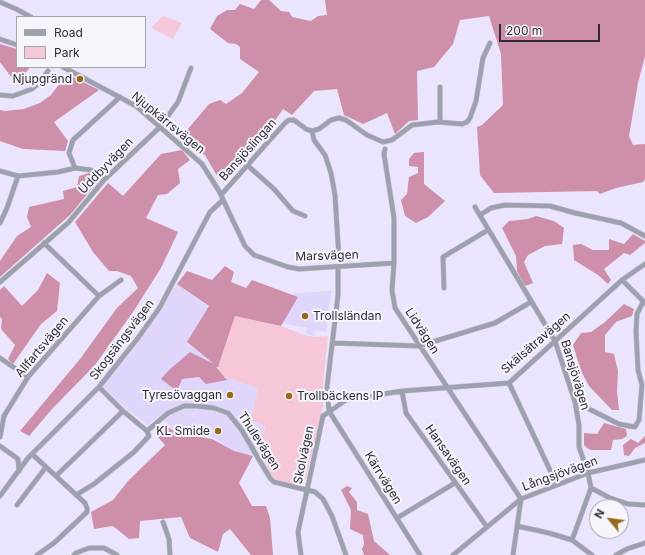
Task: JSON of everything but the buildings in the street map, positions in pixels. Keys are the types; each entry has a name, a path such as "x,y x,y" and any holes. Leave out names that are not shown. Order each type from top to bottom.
{"street":[{"path":"0,2 29,16"},
{"path":"0,39 16,45"},
{"path":"339,259 335,195 331,173 325,155 314,140 312,131 319,129 331,120 339,118 346,120 367,135 383,142 392,140 412,125 440,122 462,124 467,122 476,101 483,58 490,43"},
{"name":"Njupkärrsvägen","path":"65,68 136,106 202,164 222,198"},
{"name":"Uddbyvägen","path":"0,282 68,223 104,180 160,127 178,102 191,68"},
{"path":"0,95 13,96 32,89 39,83 48,71"},
{"path":"440,87 440,122"},
{"path":"75,168 69,153 73,140 120,97"},
{"name":"Bansjöslingan","path":"222,198 247,164 289,120 294,120 306,129 312,131"},
{"name":"Lidvägen","path":"385,149 384,154 394,218 394,263 392,290 395,308 521,499"},
{"path":"247,164 274,189 293,211 305,216"},
{"path":"0,171 18,176 58,172 75,168 91,170 104,180"},
{"path":"0,223 18,176"},
{"name":"Marsvägen","path":"222,198 245,246 254,255 288,267 299,269 394,263"},
{"name":"Skogsängsvägen","path":"0,496 28,458 99,387 138,338 160,307 210,212 222,198"},
{"path":"480,215 491,208 505,205 550,206 621,224 645,236"},
{"name":"Bansjövägen","path":"475,207 555,341 575,402 579,424 579,447 588,473 590,488"},
{"path":"444,288 443,257 488,230"},
{"path":"44,243 99,296"},
{"name":"Skälsätravägen","path":"329,411 346,400 402,391 509,382 622,280 645,264"},
{"path":"329,411 327,387 338,295 338,267"},
{"name":"Allfartsvägen","path":"0,437 4,416 28,377 99,296 121,280"},
{"path":"575,402 618,424 635,427 639,420 643,385 638,370 636,331 637,314 644,303 622,280"},
{"path":"333,343 419,346 495,323 531,302"},
{"path":"0,358 28,377"},
{"path":"509,382 557,485"},
{"path":"76,495 94,484 134,452 149,436 146,431 99,387"},
{"name":"Hansavägen","path":"402,391 406,413 487,527"},
{"name":"Thulevägen","path":"146,431 168,413 184,406 204,406 228,413 239,425 270,478 274,482 315,492 323,499 332,516 346,555"},
{"path":"56,476 123,411"},
{"name":"Skolvägen","path":"301,555 298,532 323,416 329,411"},
{"name":"Kärrvägen","path":"329,411 420,555"},
{"path":"0,446 18,459 28,458"},
{"path":"32,454 85,503 87,508 86,512 54,543 37,555"},
{"path":"18,459 19,471"},
{"name":"Långsjövägen","path":"453,555 521,499 588,473 645,460"},
{"path":"17,505 46,467"},
{"path":"397,518 455,483"},
{"path":"572,540 590,488 610,498 628,504 645,505"},
{"path":"513,555 521,499"},
{"path":"163,522 169,539 170,555"},
{"path":"517,526 572,540 592,555"},
{"path":"616,555 627,548 645,543"},
{"path":"74,555 76,552 89,548 104,548 117,555"}],"shaded area":[{"path":"261,0 269,0 281,11 289,12 292,17 311,21 318,16 327,15 325,0 645,0 645,56 638,83 629,136 633,145 645,144 645,179 643,182 616,188 600,194 597,191 494,193 480,175 477,127 482,125 503,105 501,54 489,16 460,20 453,44 434,67 417,71 418,120 409,121 395,134 387,113 363,124 344,115 337,89 314,91 292,115 283,109 270,128 225,178 217,176 205,155 196,150 195,145 186,140 188,129 209,104 220,100 226,104 242,93 259,72 240,59 240,47 236,44 228,43 210,29 217,16 227,10 235,10 240,4 254,9"},
{"path":"0,44 16,49 16,68 29,68 22,78 12,78 0,62"},
{"path":"67,74 99,90 54,122 68,141 65,151 23,149 0,141 0,110 5,111 24,109 40,103 51,95"},
{"path":"182,150 190,160 178,169 180,183 167,194 158,195 146,218 178,232 161,268 133,312 95,365 52,409 29,436 20,431 80,359 117,308 138,288 131,276 117,271 109,271 93,252 75,222 108,183 123,196 161,154"},
{"path":"424,152 424,184 445,201 428,217 416,223 405,216 401,200 407,194 409,177 418,173 418,167 409,166 409,159 414,153"},
{"path":"89,173 98,181 70,215 0,277 0,261 17,236 31,227 27,217 29,207 64,199 63,191 77,187 79,176"},
{"path":"536,216 554,221 564,228 562,244 545,246 528,255 524,262 533,283 525,286 517,271 516,256 502,228 509,221 528,219"},
{"path":"633,234 645,241 645,243 630,255 624,253 604,269 611,280 608,284 598,275 574,260 573,245 581,244 593,250 609,250 609,239 624,244"},
{"path":"225,266 234,272 231,282 246,288 252,280 298,297 281,326 235,316 218,367 216,367 227,380 206,384 199,377 182,379 177,391 161,379 190,352 214,364 187,342 209,306 177,284 187,271 212,280"},
{"path":"47,273 60,283 57,311 41,324 13,364 8,359 15,345 1,329 2,319 0,317 0,290 4,286 22,306 38,290"},
{"path":"177,284 209,307 187,343 218,367 222,376 258,388 251,420 266,426 253,456 234,451 213,437 178,431 158,417 148,425 126,409 103,386 134,349"},
{"name":"Trollsländan","path":"332,291 329,303 326,332 316,330 314,336 306,334 307,328 282,323 285,309 294,293"},
{"path":"624,304 634,309 632,316 616,322 605,335 605,352 614,354 618,371 617,392 619,410 612,410 589,386 581,371 573,345 581,333 591,332 605,322"},
{"path":"604,423 626,429 627,436 622,439 613,440 611,450 591,450 587,448 584,445 584,433 597,434"},
{"path":"165,425 177,433 212,439 234,451 253,456 239,483 252,506 266,506 270,518 273,555 251,555 230,529 223,534 218,552 190,538 181,517 140,521 139,538 129,539 113,526 94,529 91,512 113,500 128,481 165,445 156,435"},
{"path":"645,436 645,443 635,448 629,456 624,455 623,445 631,439 638,443"},
{"path":"347,486 352,488 349,492 357,502 357,510 368,514 374,541 390,555 364,555 362,549 364,544 363,535 350,529 351,510 341,490"}],"green space":[{"path":"163,16 182,23 173,39 151,28"},
{"name":"Trollbäckens IP","path":"235,316 281,326 304,335 315,337 328,336 323,383 323,405 306,478 295,485 277,480 271,475 258,446 266,426 251,420 258,388 222,376 218,367"}],"place":[{"name":"Njupgränd","path":"80,79"},
{"name":"Trollsländan","path":"305,316"},
{"name":"Tyresövaggan","path":"230,395"},
{"name":"Trollbäckens IP","path":"289,396"},
{"name":"KL Smide","path":"218,431"}]}
